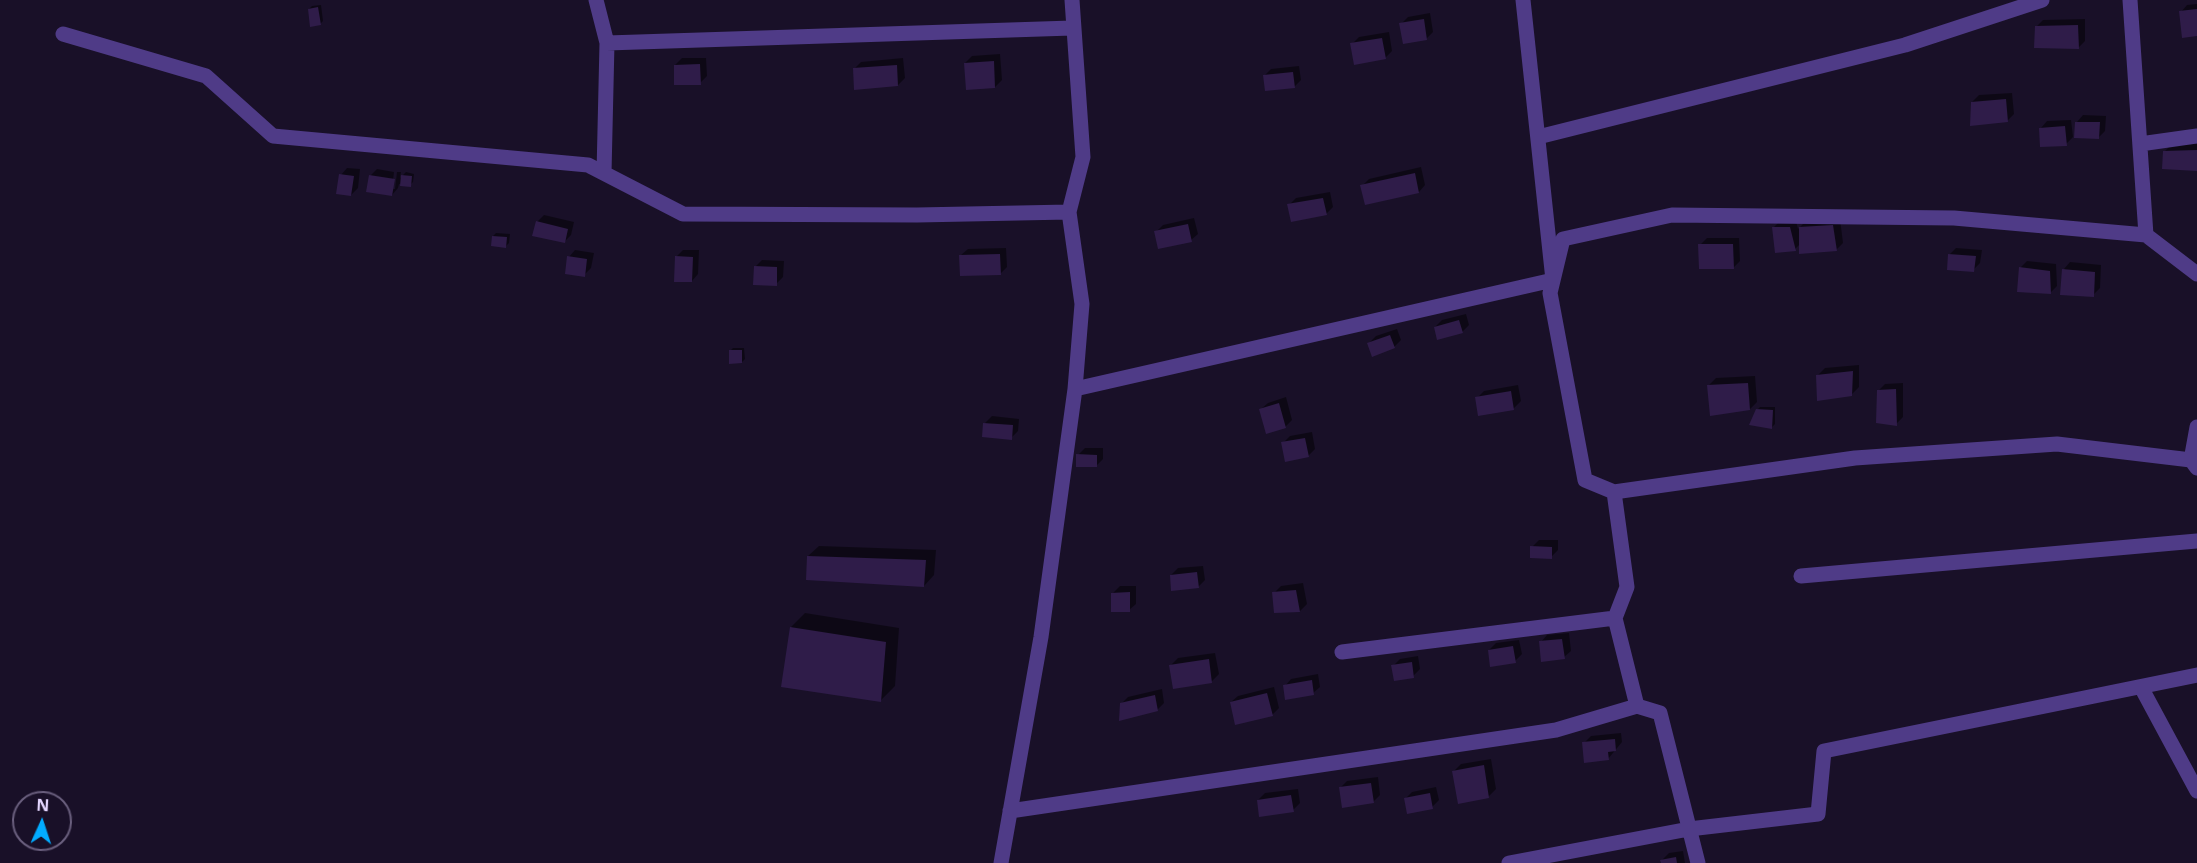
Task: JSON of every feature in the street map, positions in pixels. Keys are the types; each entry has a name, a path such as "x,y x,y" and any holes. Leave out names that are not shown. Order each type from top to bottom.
{"street":[{"path":"596,0 607,43 604,174"},
{"path":"1001,863 1041,637 1075,388 1082,304 1070,212 1083,157 1072,28 1072,0"},
{"path":"1523,0 1553,280"},
{"path":"1538,137 1905,45 2042,0"},
{"path":"2130,0 2146,235"},
{"path":"607,43 1072,28"},
{"path":"63,34 206,76 273,136 588,165 683,214 917,215 1070,212"},
{"path":"2140,144 2197,136"},
{"path":"2197,274 2146,235 1954,218 1672,214 1563,239 1550,293 1585,480 1614,492 1855,458 2057,444 2194,464 2197,427"},
{"path":"1075,388 1553,280"},
{"path":"1614,492 1627,587 1615,618 1637,706"},
{"path":"1801,576 2197,541"},
{"path":"1342,652 1615,618"},
{"path":"1509,863 1689,829 1818,814 1824,751 2197,675"},
{"path":"2141,687 2197,791"},
{"path":"1010,811 1556,730 1637,706 1660,713 1698,863"}],"building":[{"path":"318,7 321,25 310,27 308,9"},
{"path":"2197,9 2197,36 2182,38 2179,11"},
{"path":"1424,19 1427,40 1403,44 1399,23"},
{"path":"2078,25 2079,49 2034,48 2035,26"},
{"path":"1382,38 1386,59 1354,65 1350,43"},
{"path":"994,61 995,88 966,90 964,63"},
{"path":"700,64 701,85 674,85 674,65"},
{"path":"897,65 898,86 854,90 853,68"},
{"path":"1293,72 1295,88 1265,91 1263,75"},
{"path":"2006,99 2008,122 1970,126 1971,102"},
{"path":"2075,122 2100,122 2099,139 2074,138"},
{"path":"2065,126 2067,146 2040,147 2039,128"},
{"path":"2197,150 2197,171 2162,169 2163,151"},
{"path":"1415,173 1419,193 1365,205 1360,185"},
{"path":"339,174 354,176 351,196 336,194"},
{"path":"369,175 395,179 392,196 366,192"},
{"path":"401,175 412,176 411,187 400,186"},
{"path":"1323,198 1327,215 1291,222 1287,204"},
{"path":"536,221 568,229 565,243 532,236"},
{"path":"1188,224 1192,242 1158,249 1154,231"},
{"path":"1833,225 1837,251 1799,254 1799,227"},
{"path":"1772,227 1790,227 1796,251 1775,253"},
{"path":"492,236 507,237 506,248 491,246"},
{"path":"1698,244 1733,244 1734,269 1699,269"},
{"path":"1000,254 1001,275 960,276 959,255"},
{"path":"1948,254 1976,256 1974,272 1947,270"},
{"path":"567,256 587,259 585,277 565,274"},
{"path":"675,256 693,257 692,282 674,282"},
{"path":"754,266 777,267 777,286 753,285"},
{"path":"2019,267 2050,271 2051,294 2017,292"},
{"path":"2062,269 2095,272 2094,297 2060,295"},
{"path":"1459,320 1463,333 1437,340 1434,327"},
{"path":"1390,335 1395,348 1372,357 1367,343"},
{"path":"729,350 742,350 742,363 729,364"},
{"path":"1853,371 1852,396 1817,401 1816,375"},
{"path":"1748,383 1750,410 1710,416 1707,385"},
{"path":"1896,389 1897,426 1876,423 1877,390"},
{"path":"1511,391 1514,410 1478,416 1475,397"},
{"path":"1279,403 1286,428 1266,434 1259,409"},
{"path":"1756,409 1773,410 1772,429 1749,425"},
{"path":"983,423 1013,425 1012,440 982,437"},
{"path":"1305,438 1309,457 1285,462 1281,442"},
{"path":"1076,454 1097,455 1097,467 1076,467"},
{"path":"1530,546 1552,547 1552,559 1530,558"},
{"path":"807,556 926,560 924,587 806,580"},
{"path":"1197,572 1199,588 1171,591 1170,575"},
{"path":"1296,590 1300,612 1274,613 1272,592"},
{"path":"1130,592 1130,612 1111,612 1111,593"},
{"path":"790,627 886,642 881,702 781,687"},
{"path":"1562,639 1565,659 1541,662 1539,641"},
{"path":"1513,646 1516,663 1490,667 1488,650"},
{"path":"1209,659 1212,683 1173,689 1169,665"},
{"path":"1412,662 1414,678 1394,681 1391,665"},
{"path":"1312,680 1314,695 1285,700 1283,685"},
{"path":"1267,693 1273,716 1235,725 1230,702"},
{"path":"1155,695 1158,711 1119,721 1120,703"},
{"path":"1615,739 1616,751 1608,752 1609,760 1584,763 1582,742"},
{"path":"1484,765 1489,798 1458,804 1452,771"},
{"path":"1371,783 1374,803 1342,808 1339,787"},
{"path":"1430,793 1433,809 1407,814 1404,798"},
{"path":"1291,795 1294,812 1259,817 1257,800"},
{"path":"1676,857 1677,863 1661,863 1660,860"}]}
